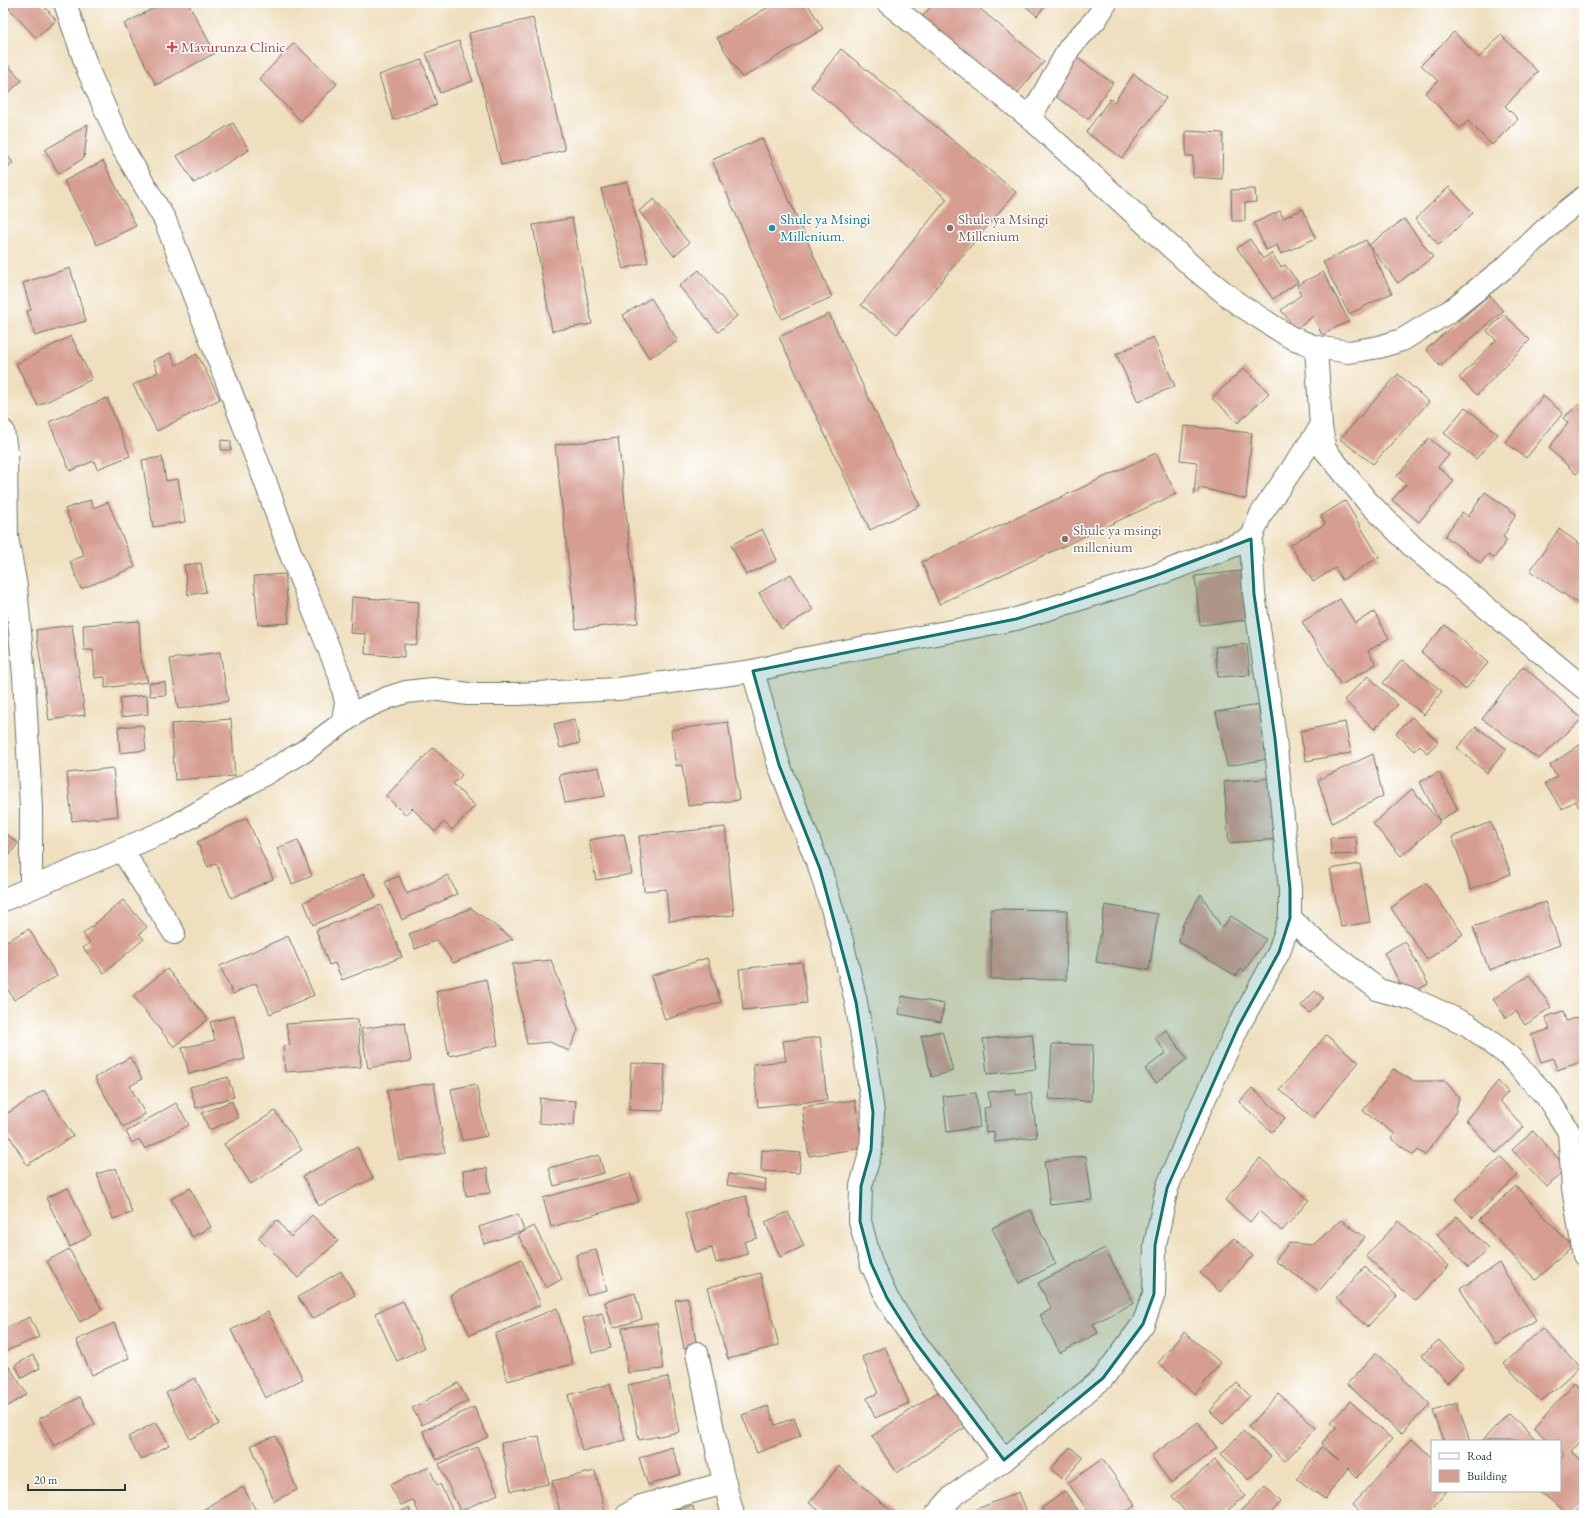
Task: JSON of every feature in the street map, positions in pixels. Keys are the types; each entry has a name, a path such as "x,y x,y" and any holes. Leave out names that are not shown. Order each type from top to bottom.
{"street":[{"path":"65,3 88,70 122,147 165,220 267,486 291,555 340,676 346,702 343,721"},
{"path":"888,3 1030,118 1196,270 1231,298 1290,337 1316,347 1349,352 1379,347 1402,340 1450,311 1508,264 1554,221 1584,197"},
{"path":"1030,118 1070,47 1096,19 1106,3"},
{"path":"1316,347 1321,428 1325,450 1367,501 1413,547 1584,688"},
{"path":"936,1515 953,1496 1004,1460 1103,1378 1143,1324 1154,1294 1155,1245 1167,1188 1193,1124 1238,1027 1279,952 1290,918 1290,889 1275,738 1254,594 1251,539 1261,514 1321,428"},
{"path":"3,431 6,451 8,537 16,587 24,676 31,807 31,886"},
{"path":"3,900 31,886 168,830 303,752 343,721 360,710 387,698 406,692 433,689 468,694 517,694 618,689 753,671 802,659 1016,619 1154,576 1251,539"},
{"path":"753,671 779,765 820,869 842,941 856,1002 873,1112 871,1150 861,1186 860,1220 871,1263 887,1298 913,1339 1004,1460"},
{"path":"122,850 174,933"},
{"path":"1290,918 1309,936 1379,990 1416,1000 1468,1025 1508,1056 1547,1097 1569,1132 1573,1188 1584,1255"},
{"path":"697,1353 733,1515"},
{"path":"627,1515 641,1506 725,1483"}],"highlighted area":[{"path":"1251,539 1254,594 1275,738 1290,889 1290,918 1279,952 1238,1027 1167,1188 1155,1245 1154,1294 1143,1324 1103,1378 1004,1460 913,1339 887,1298 871,1263 860,1221 861,1186 871,1150 873,1112 856,1002 820,869 779,765 753,671 1016,619 1154,576"}],"building":[{"path":"4,3 41,3 56,20 36,38"},
{"path":"163,3 188,3 215,53 156,85 124,24"},
{"path":"775,3 807,3 823,29 742,78 717,38"},
{"path":"934,3 973,3 1044,62 1014,97 921,18"},
{"path":"1022,3 1048,3 1037,16"},
{"path":"533,18 565,150 501,165 469,33"},
{"path":"1454,32 1479,58 1501,35 1538,72 1505,106 1518,119 1492,145 1468,121 1460,128 1425,93 1438,81 1421,65"},
{"path":"459,41 473,81 440,93 426,53"},
{"path":"294,43 337,84 301,121 259,79"},
{"path":"841,49 1016,192 897,334 861,305 947,199 811,87"},
{"path":"1077,58 1113,83 1088,119 1052,94"},
{"path":"3,60 22,80 3,98"},
{"path":"422,60 437,105 393,120 379,75"},
{"path":"1134,74 1166,98 1122,158 1086,132 1110,99 1114,102"},
{"path":"233,123 249,150 194,183 177,156"},
{"path":"88,124 84,158 59,174 45,150"},
{"path":"1186,131 1223,133 1222,179 1193,177 1193,156 1186,156"},
{"name":"Shule ya Msingi Millenium.","path":"762,138 832,297 782,319 712,160"},
{"path":"3,149 13,163 3,170"},
{"path":"103,161 136,226 97,245 64,181"},
{"path":"627,182 648,262 623,269 601,189"},
{"path":"1449,187 1473,213 1439,245 1415,219"},
{"path":"1255,189 1256,202 1245,203 1245,221 1232,221 1231,190"},
{"path":"654,199 689,243 674,256 639,211"},
{"path":"1303,209 1316,238 1281,254 1277,245 1266,250 1254,223 1280,211 1283,218"},
{"path":"572,218 592,324 552,331 533,225"},
{"path":"1404,219 1433,257 1398,283 1369,245"},
{"path":"1250,239 1263,259 1271,253 1281,267 1285,265 1298,282 1273,299 1237,248"},
{"path":"1366,240 1392,293 1349,314 1323,262"},
{"path":"70,268 86,321 35,336 27,311 31,310 23,283"},
{"path":"699,270 737,316 718,332 679,286"},
{"path":"1323,272 1349,321 1322,335 1313,316 1296,330 1281,310 1301,295 1297,285"},
{"path":"1489,295 1503,311 1440,366 1426,349"},
{"path":"651,298 678,341 649,358 623,315"},
{"path":"829,314 920,506 870,530 779,337"},
{"path":"1504,314 1530,340 1477,395 1459,378 1496,340 1487,331"},
{"path":"71,336 92,379 38,406 16,364"},
{"path":"1153,337 1175,386 1138,402 1116,354"},
{"path":"170,353 176,365 197,354 220,399 157,431 133,385 158,372 153,361"},
{"path":"1244,368 1269,393 1238,423 1212,398"},
{"path":"1398,374 1429,402 1373,464 1340,439"},
{"path":"1543,396 1563,413 1526,458 1505,442"},
{"path":"107,398 130,456 97,469 94,461 70,471 49,422"},
{"path":"1582,402 1584,404 1584,465 1576,474 1549,448 1568,423 1563,418"},
{"path":"1465,407 1498,434 1476,459 1444,433"},
{"path":"1184,426 1252,433 1246,499 1201,488 1194,494 1197,462 1180,460"},
{"path":"618,438 638,623 576,629 555,445"},
{"path":"1429,438 1449,455 1438,467 1454,481 1419,522 1392,500 1406,484 1397,476"},
{"path":"221,440 231,441 231,450 221,450"},
{"path":"1156,453 1176,494 939,604 922,562"},
{"path":"162,457 166,481 178,479 185,522 153,527 142,460"},
{"path":"1485,492 1516,514 1503,537 1507,540 1494,558 1488,554 1481,563 1445,536 1462,512 1468,517"},
{"path":"90,500 93,508 108,502 135,567 81,589 70,561 84,556 65,509"},
{"path":"1345,501 1379,557 1342,580 1335,568 1313,582 1290,545 1325,524 1321,516"},
{"path":"762,529 777,560 746,575 731,545"},
{"path":"1559,529 1584,547 1584,600 1580,605 1530,571"},
{"path":"201,563 206,592 188,595 184,565"},
{"path":"1242,571 1247,620 1200,625 1195,576"},
{"path":"285,574 289,623 258,625 254,576"},
{"path":"791,574 813,610 781,629 759,593"},
{"path":"352,597 419,602 417,645 404,644 404,657 365,654 366,634 350,633"},
{"path":"1340,599 1355,623 1374,612 1389,638 1368,651 1376,664 1341,685 1302,622"},
{"path":"139,621 141,659 148,682 105,688 105,677 95,678 93,650 84,650 83,625"},
{"path":"72,625 85,715 49,720 36,630"},
{"path":"1445,625 1488,663 1465,690 1421,652"},
{"path":"1247,644 1250,675 1218,677 1215,647"},
{"path":"220,652 228,701 178,709 170,659"},
{"path":"1402,660 1442,691 1424,715 1383,683"},
{"path":"1523,666 1582,719 1539,759 1482,719"},
{"path":"1368,676 1398,705 1374,729 1344,700"},
{"path":"165,682 166,695 150,696 149,683"},
{"path":"147,695 148,714 121,717 120,698"},
{"path":"1258,705 1268,759 1227,766 1216,712"},
{"path":"1412,717 1438,742 1427,753 1420,745 1414,751 1396,733"},
{"path":"231,719 235,776 175,780 171,724"},
{"path":"574,719 580,743 560,748 554,724"},
{"path":"728,722 739,800 688,806 682,765 676,766 671,730"},
{"path":"1345,722 1351,753 1306,761 1300,731"},
{"path":"143,725 146,750 120,753 118,727"},
{"path":"1476,727 1507,749 1487,773 1457,748"},
{"path":"1584,742 1584,810 1582,811 1575,801 1562,809 1545,784 1557,776 1550,765"},
{"path":"433,748 462,775 453,784 475,806 452,830 444,822 435,832 412,808 405,815 386,796"},
{"path":"1373,754 1383,796 1332,823 1318,780"},
{"path":"599,767 605,796 565,803 559,775"},
{"path":"113,768 118,816 72,821 67,773"},
{"path":"1439,772 1458,810 1439,820 1420,782"},
{"path":"1274,778 1278,839 1229,843 1224,782"},
{"path":"1412,789 1440,822 1401,856 1373,824"},
{"path":"247,818 273,879 231,898 216,863 208,867 197,842"},
{"path":"1491,822 1511,874 1471,889 1452,837"},
{"path":"725,827 734,915 669,921 666,889 644,891 639,836"},
{"path":"3,832 18,843 3,864"},
{"path":"624,834 632,874 596,880 589,840"},
{"path":"1356,836 1357,854 1331,855 1330,838"},
{"path":"298,840 312,876 292,884 277,848"},
{"path":"1360,864 1370,922 1341,927 1330,869"},
{"path":"364,874 376,897 313,925 304,902"},
{"path":"448,875 457,894 402,920 385,882 399,876 407,894"},
{"path":"1426,883 1463,934 1427,960 1391,908"},
{"path":"1201,894 1222,928 1231,916 1266,939 1244,971 1241,969 1236,976 1179,942 1183,924"},
{"path":"123,900 147,927 139,934 144,939 104,973 83,948 90,943 83,934"},
{"path":"1545,902 1560,945 1489,970 1473,927"},
{"path":"381,905 402,957 342,980 335,963 329,965 316,930"},
{"path":"1105,905 1158,914 1149,970 1096,962"},
{"path":"471,908 513,939 453,963 437,940 415,949 409,934"},
{"path":"991,909 1067,910 1066,980 991,979"},
{"path":"29,929 57,976 14,1000 3,980 3,943"},
{"path":"288,936 314,995 270,1014 256,983 233,994 220,966"},
{"path":"1405,941 1428,984 1407,996 1384,953"},
{"path":"707,958 721,1002 665,1020 651,976"},
{"path":"551,960 578,1030 569,1051 550,1042 527,1044 512,964"},
{"path":"802,962 807,1003 743,1010 739,969"},
{"path":"167,969 208,1019 174,1047 133,996"},
{"path":"1529,975 1551,1007 1525,1025 1516,1011 1506,1018 1493,999"},
{"path":"486,979 498,1045 449,1056 436,991"},
{"path":"1315,991 1323,998 1310,1013 1301,1006"},
{"path":"902,996 944,1004 941,1022 899,1014"},
{"path":"1563,1011 1566,1021 1584,1015 1584,1061 1557,1070 1553,1058 1541,1062 1531,1035 1550,1029 1545,1017"},
{"path":"234,1016 245,1059 189,1074 182,1048 215,1040 210,1022"},
{"path":"358,1019 361,1067 285,1072 283,1046 290,1045 286,1024"},
{"path":"405,1022 411,1061 368,1068 361,1029"},
{"path":"1166,1030 1187,1059 1156,1083 1145,1069 1166,1053 1155,1038"},
{"path":"942,1031 953,1071 932,1077 921,1036"},
{"path":"1032,1034 1036,1069 987,1074 983,1039"},
{"path":"1326,1035 1359,1062 1313,1118 1280,1090"},
{"path":"820,1037 827,1100 758,1107 753,1064 786,1061 783,1041"},
{"path":"1052,1044 1093,1045 1091,1101 1049,1099"},
{"path":"130,1057 142,1079 130,1086 145,1114 123,1127 95,1078"},
{"path":"631,1063 665,1065 663,1111 629,1110"},
{"path":"1393,1069 1414,1081 1445,1081 1459,1097 1455,1114 1425,1155 1418,1150 1413,1155 1391,1139 1395,1134 1363,1111"},
{"path":"228,1077 234,1097 196,1108 190,1087"},
{"path":"1498,1081 1508,1092 1500,1101 1524,1127 1496,1153 1466,1120"},
{"path":"434,1083 445,1153 399,1160 387,1090"},
{"path":"476,1084 487,1136 462,1141 451,1089"},
{"path":"1252,1088 1285,1118 1272,1132 1239,1102"},
{"path":"1016,1089 1016,1095 1031,1093 1037,1137 995,1142 994,1131 986,1132 984,1108 990,1107 988,1092"},
{"path":"44,1090 73,1136 27,1165 3,1125 3,1116"},
{"path":"976,1093 980,1127 947,1132 943,1096"},
{"path":"540,1098 576,1101 574,1126 539,1123"},
{"path":"855,1100 863,1148 809,1156 802,1107"},
{"path":"232,1101 238,1118 209,1130 202,1113"},
{"path":"176,1103 189,1125 145,1149 139,1139 132,1143 126,1132"},
{"path":"275,1111 302,1150 251,1184 224,1144"},
{"path":"1533,1131 1567,1168 1547,1187 1512,1150"},
{"path":"357,1147 373,1178 319,1206 303,1176"},
{"path":"762,1150 801,1153 799,1173 761,1171"},
{"path":"599,1155 604,1173 554,1186 549,1168"},
{"path":"1086,1156 1092,1200 1050,1205 1044,1161"},
{"path":"1501,1157 1518,1175 1473,1218 1455,1199"},
{"path":"1260,1158 1309,1200 1282,1231 1259,1211 1250,1222 1225,1200"},
{"path":"116,1168 132,1213 113,1219 97,1174"},
{"path":"487,1168 490,1193 466,1196 463,1171"},
{"path":"630,1173 639,1202 551,1227 543,1198"},
{"path":"729,1174 766,1180 765,1191 727,1185"},
{"path":"1516,1186 1572,1246 1536,1280 1479,1220"},
{"path":"68,1188 91,1235 70,1247 46,1198"},
{"path":"190,1188 211,1227 192,1237 171,1199"},
{"path":"746,1196 757,1238 744,1242 748,1254 716,1263 712,1248 696,1252 685,1213"},
{"path":"1030,1210 1056,1264 1019,1283 992,1228"},
{"path":"788,1212 804,1246 780,1257 765,1222"},
{"path":"518,1214 524,1231 484,1244 479,1227"},
{"path":"312,1215 338,1241 298,1278 258,1238 277,1220 291,1237"},
{"path":"1457,1216 1489,1248 1468,1268 1437,1235"},
{"path":"1341,1220 1365,1237 1319,1291 1275,1261 1289,1243 1313,1245"},
{"path":"1399,1221 1448,1266 1415,1301 1366,1256"},
{"path":"534,1226 562,1279 546,1288 518,1235"},
{"path":"1234,1238 1253,1256 1220,1292 1200,1273"},
{"path":"1105,1248 1134,1303 1093,1324 1098,1333 1060,1353 1040,1315 1052,1309 1038,1283"},
{"path":"69,1249 102,1310 80,1322 47,1261"},
{"path":"596,1250 607,1290 587,1295 576,1255"},
{"path":"521,1259 541,1305 470,1335 450,1295"},
{"path":"1499,1263 1536,1320 1496,1345 1460,1289"},
{"path":"1365,1267 1397,1296 1367,1327 1336,1298"},
{"path":"341,1271 355,1295 312,1319 298,1297"},
{"path":"760,1273 779,1345 728,1359 707,1288"},
{"path":"635,1293 642,1319 613,1328 605,1302"},
{"path":"688,1298 697,1347 684,1349 675,1300"},
{"path":"403,1301 424,1348 397,1361 375,1313"},
{"path":"557,1308 573,1364 507,1381 495,1334"},
{"path":"268,1312 303,1379 265,1398 231,1330"},
{"path":"602,1313 611,1348 592,1353 583,1318"},
{"path":"30,1317 39,1337 4,1352 3,1329"},
{"path":"114,1323 129,1358 92,1375 76,1340"},
{"path":"657,1323 663,1369 628,1373 622,1328"},
{"path":"1542,1328 1579,1367 1541,1402 1504,1364"},
{"path":"1184,1332 1221,1363 1195,1394 1158,1363"},
{"path":"1439,1340 1464,1367 1447,1383 1422,1355"},
{"path":"885,1347 909,1403 875,1418 867,1398 878,1393 862,1357"},
{"path":"1376,1353 1430,1404 1401,1434 1347,1384"},
{"path":"33,1355 40,1368 22,1378 15,1365"},
{"path":"5,1361 27,1394 5,1408 3,1405 3,1363"},
{"path":"668,1377 679,1432 639,1440 628,1385"},
{"path":"195,1378 219,1424 190,1439 166,1393"},
{"path":"458,1383 468,1401 422,1425 412,1408"},
{"path":"1237,1383 1250,1396 1223,1424 1210,1411"},
{"path":"1574,1383 1584,1391 1584,1438 1572,1452 1584,1462 1584,1500 1572,1515 1567,1515 1538,1492 1561,1492 1561,1460 1565,1455 1561,1452 1561,1440 1547,1440 1534,1428"},
{"path":"610,1384 625,1440 582,1451 568,1395"},
{"path":"942,1389 967,1426 897,1473 872,1436"},
{"path":"1279,1394 1316,1428 1285,1461 1248,1427"},
{"path":"80,1397 95,1424 54,1446 39,1419"},
{"path":"1350,1401 1392,1439 1357,1477 1348,1468 1325,1499 1297,1479 1321,1447 1339,1460 1321,1444 1336,1427 1331,1422"},
{"path":"1457,1403 1470,1440 1444,1440 1433,1411"},
{"path":"768,1406 775,1425 794,1418 801,1436 757,1453 742,1415"},
{"path":"474,1407 488,1437 437,1460 423,1431"},
{"path":"1508,1413 1537,1440 1483,1440"},
{"path":"156,1422 169,1445 141,1460 128,1437"},
{"path":"1198,1422 1217,1448 1171,1483 1151,1456"},
{"path":"1243,1431 1271,1457 1249,1480 1221,1454"},
{"path":"276,1436 297,1490 274,1501 251,1445"},
{"path":"539,1436 549,1484 511,1491 501,1443"},
{"path":"1412,1439 1431,1457 1431,1492 1446,1492 1426,1515 1364,1515 1353,1505"},
{"path":"477,1447 498,1494 460,1511 439,1464"},
{"path":"672,1447 681,1474 648,1485 639,1458"},
{"path":"1070,1447 1083,1458 1064,1480 1051,1469"},
{"path":"1102,1459 1136,1505 1122,1515 1091,1515 1068,1483"},
{"path":"1215,1460 1245,1496 1222,1515 1188,1515 1172,1496"},
{"path":"839,1466 895,1514 818,1515 821,1512 809,1503"},
{"path":"429,1467 437,1485 440,1484 455,1515 420,1515 413,1500 401,1505 390,1485"},
{"path":"595,1471 606,1515 561,1515 552,1481"},
{"path":"1265,1486 1281,1502 1269,1515 1237,1515"},
{"path":"243,1487 258,1514 208,1515 204,1509"},
{"path":"1065,1491 1081,1515 1047,1515 1042,1508"},
{"path":"1019,1492 1028,1515 962,1515"},
{"path":"693,1506 695,1515 652,1515 652,1514"},
{"path":"409,1508 411,1515 392,1515"}],"place":[{"name":"Mavurunza Clinic","path":"172,47"},
{"name":"Shule ya Msingi Millenium.","path":"772,228"},
{"name":"Shule ya Msingi Millenium","path":"950,228"},
{"name":"Shule ya msingi millenium","path":"1065,539"}]}
